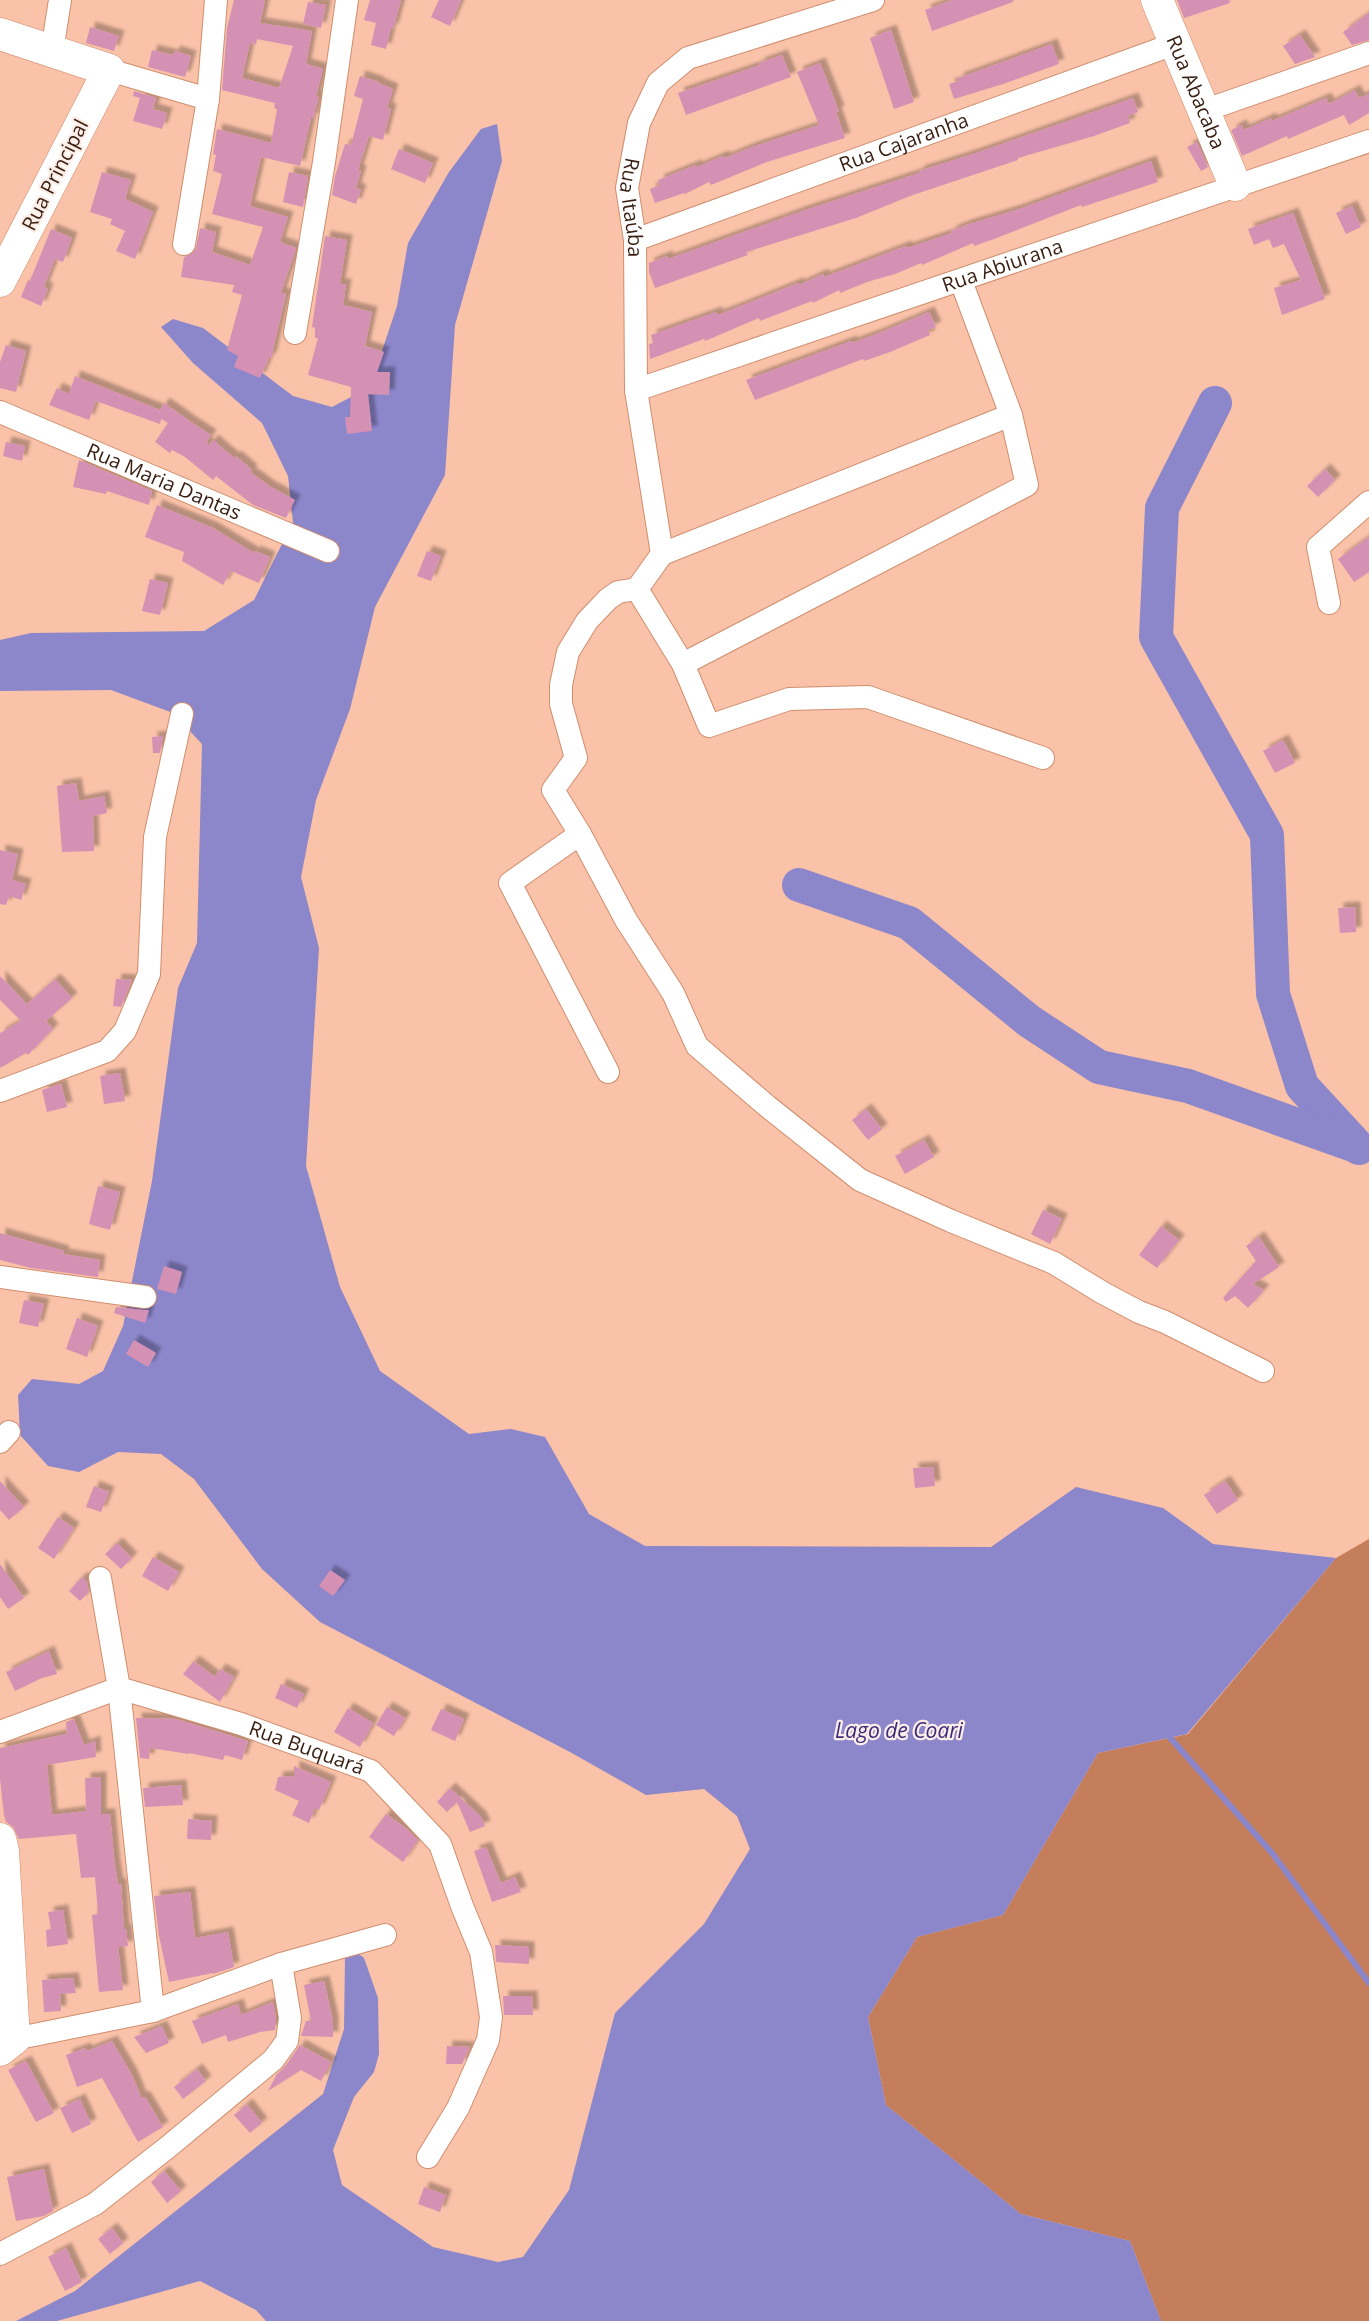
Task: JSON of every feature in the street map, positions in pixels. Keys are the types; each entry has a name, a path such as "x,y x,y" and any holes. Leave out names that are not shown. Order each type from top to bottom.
{"street":[{"path":"52,51 60,0"},
{"path":"184,244 208,99 216,0"},
{"path":"295,333 324,162 347,0"},
{"name":"Rua Itaúba","path":"662,554 636,390 635,240 627,188 639,123 658,83 688,58 873,0"},
{"name":"Rua Abacaba","path":"1157,0 1173,44 1235,185"},
{"path":"0,34 109,70 208,99"},
{"name":"Rua Cajaranha","path":"635,240 1173,44"},
{"path":"1203,111 1369,53"},
{"name":"Rua Principal","path":"0,281 109,70"},
{"name":"Rua Abiurana","path":"636,390 1369,141"},
{"path":"683,664 1027,485 1011,415 961,281"},
{"name":"Rua Maria Dantas","path":"0,412 328,551"},
{"path":"1011,415 662,554 638,589 618,592 608,599 587,621 568,652 561,685 561,704 576,758 554,790 626,921 673,993 697,1046 767,1106 860,1180 1054,1263 1139,1312 1165,1322 1263,1371"},
{"path":"1329,603 1318,547 1369,502"},
{"path":"638,589 683,664 709,726 789,699 868,697 1043,758"},
{"path":"0,1091 107,1051 125,1032 149,974 155,837 182,714"},
{"path":"580,834 510,883 608,1072"},
{"path":"0,1277 145,1297"},
{"path":"100,1578 119,1688 153,2011"},
{"path":"0,1732 119,1688"},
{"name":"Rua Buquará","path":"119,1688 241,1724 371,1771 440,1844 481,1952 492,2017 488,2040 459,2108 428,2157"},
{"path":"0,1839 3,1851 7,2045 153,2011 281,1964 384,1935"},
{"path":"0,2254 95,2204 273,2060 287,2041 290,2018 281,1964"}],"shaded area":[{"path":"1369,1539 1369,2321 1161,2321 1130,2241 1021,2214 886,2105 868,2017 917,1937 1003,1915 1098,1753 1188,1734 1336,1558"}],"water":[{"name":"Lago de Coari","path":"497,124 502,161 455,325 445,475 375,607 350,709 316,800 301,877 319,948 306,1166 340,1287 380,1371 469,1434 511,1429 545,1437 589,1514 645,1546 991,1547 1076,1487 1163,1508 1213,1544 1336,1558 1187,1734 1098,1753 1003,1915 917,1937 868,2017 886,2105 1021,2214 1130,2241 1161,2321 266,2321 256,2310 200,2281 57,2321 16,2321 75,2291 323,2094 344,2029 345,1957 354,1950 364,1958 378,1998 379,2054 374,2072 354,2097 333,2150 342,2185 433,2247 498,2262 523,2257 569,2190 615,2013 704,1924 750,1849 737,1816 704,1789 646,1795 570,1752 320,1622 262,1569 194,1479 161,1454 118,1452 79,1472 48,1466 20,1435 18,1395 32,1379 79,1384 103,1371 123,1326 152,1181 178,988 197,943 202,744 173,713 111,690 0,691 0,640 31,633 204,631 254,600 293,522 288,476 262,423 193,363 161,327 173,319 203,328 293,396 332,407 370,387 397,306 408,243 449,172 481,129"}],"building":[{"path":"234,0 265,0 260,23 312,31 306,64 323,69 316,96 319,97 313,118 311,118 300,166 261,157 250,206 288,217 280,242 296,248 281,293 286,294 271,358 260,378 234,367 238,356 227,350 242,295 232,292 234,285 181,277 184,257 195,252 200,228 216,232 212,252 250,265 263,227 212,214 222,174 213,171 217,129 271,143 277,109 274,108 275,103 222,90 227,28","holes":["257,39 293,46 279,88 242,78 250,43 256,44"]},
{"path":"370,0 401,0 386,49 371,45 376,23 364,20"},
{"path":"439,0 461,0 450,26 431,17"},
{"path":"952,0 1013,0 1013,2 932,31 925,10"},
{"path":"1177,0 1229,0 1230,3 1184,18"},
{"path":"308,2 326,5 321,28 303,24"},
{"path":"1369,13 1369,40 1352,45 1343,32"},
{"path":"90,27 119,36 114,51 86,43"},
{"path":"891,30 914,102 894,109 870,38"},
{"path":"1300,35 1315,57 1295,64 1283,46"},
{"path":"1052,44 1059,64 954,99 949,84 959,81 958,78"},
{"path":"152,50 173,55 175,51 191,56 185,77 148,67"},
{"path":"782,55 791,77 686,115 678,93 760,65 759,63"},
{"path":"820,63 839,111 836,112 845,138 767,162 711,185 709,182 685,194 655,203 650,189 660,185 658,180 696,165 697,167 723,156 725,158 819,125 797,72"},
{"path":"360,76 393,89 387,108 391,109 383,140 369,136 358,170 361,171 356,188 361,190 356,204 332,195 345,144 351,145 363,99 354,96"},
{"path":"1355,90 1359,98 1369,94 1369,113 1349,125 1344,115 1242,156 1231,130 1241,125 1244,130 1271,118 1272,121 1326,98 1329,104"},
{"path":"134,91 156,98 153,109 167,113 162,129 133,121 140,98 133,96"},
{"path":"1133,98 1138,112 1128,116 1130,123 1018,158 1018,160 910,196 856,218 746,252 748,255 655,288 649,272 649,263 667,256 668,259"},
{"path":"1197,142 1208,167 1201,171 1187,147"},
{"path":"399,149 433,163 425,183 391,169"},
{"path":"1151,161 1158,182 1082,207 1081,205 994,239 974,246 973,243 922,265 921,263 840,293 839,290 813,303 812,301 760,321 759,318 705,341 704,339 650,359 649,344 653,343 651,335 716,312 718,315 823,274 824,277 906,246 907,248 952,233 951,231 966,225 1016,210"},
{"path":"102,172 131,180 125,199 153,212 135,259 116,251 125,231 110,224 112,219 90,212"},
{"path":"289,172 308,176 303,207 283,202"},
{"path":"1352,206 1361,227 1346,234 1336,213"},
{"path":"1293,213 1325,299 1282,315 1274,288 1301,280 1284,244 1273,248 1269,239 1254,245 1248,229"},
{"path":"51,229 72,238 63,262 55,259 44,287 48,289 41,306 21,297"},
{"path":"325,236 347,240 340,284 346,284 343,305 372,312 365,346 384,352 377,372 390,372 389,395 368,394 372,431 347,434 345,417 350,417 351,387 308,375 318,338 315,338 315,328 312,327"},
{"path":"929,312 936,327 928,330 930,335 890,352 864,361 863,359 755,400 746,380 879,333"},
{"path":"6,345 26,351 16,392 0,388 0,362"},
{"path":"75,376 160,410 164,403 211,435 206,443 209,445 213,440 234,458 236,456 252,470 250,472 269,486 295,500 286,518 253,505 216,476 213,480 185,457 172,450 170,453 155,442 168,423 161,419 160,424 96,401 89,420 49,405 57,388 69,394"},
{"path":"6,442 25,446 22,461 3,456"},
{"path":"79,460 152,491 149,505 107,491 106,494 73,487"},
{"path":"1325,469 1335,480 1318,497 1307,486"},
{"path":"157,505 213,528 254,553 255,551 270,557 259,583 231,571 223,585 182,561 184,552 145,537"},
{"path":"1369,537 1369,572 1354,582 1338,559"},
{"path":"427,551 441,556 431,581 417,576"},
{"path":"150,579 168,583 160,615 142,611"},
{"path":"163,736 160,753 153,753 152,737"},
{"path":"1283,740 1295,763 1275,773 1263,751"},
{"path":"76,783 79,801 104,796 107,813 93,816 94,851 62,852 57,786"},
{"path":"0,850 18,854 12,880 26,884 21,900 9,896 6,905 0,904"},
{"path":"1355,907 1356,932 1340,933 1338,908"},
{"path":"0,976 27,1004 55,979 72,998 46,1021 53,1029 28,1055 26,1053 0,1068 0,1033 21,1021 0,1000"},
{"path":"116,979 132,980 121,1007 113,1006"},
{"path":"120,1073 125,1101 104,1104 100,1076"},
{"path":"61,1084 67,1107 47,1112 42,1090"},
{"path":"866,1109 882,1129 868,1140 852,1120"},
{"path":"924,1140 934,1157 905,1174 895,1156"},
{"path":"98,1186 120,1192 110,1230 89,1224"},
{"path":"1043,1210 1062,1219 1050,1244 1031,1234"},
{"path":"1161,1226 1179,1240 1157,1268 1139,1255"},
{"path":"0,1233 64,1251 63,1254 100,1260 98,1277 31,1268 0,1260"},
{"path":"1259,1237 1279,1267 1253,1284 1264,1290 1248,1308 1235,1296 1226,1302 1223,1298 1256,1261 1246,1246"},
{"path":"164,1266 182,1272 176,1294 157,1289"},
{"path":"24,1300 44,1304 38,1327 19,1323"},
{"path":"116,1307 149,1310 145,1323 114,1313"},
{"path":"77,1318 98,1326 87,1357 66,1349"},
{"path":"134,1340 156,1353 148,1367 126,1354"},
{"path":"933,1467 935,1486 915,1488 913,1468"},
{"path":"0,1481 24,1507 9,1520 0,1510"},
{"path":"1225,1481 1238,1500 1217,1514 1204,1495"},
{"path":"94,1486 109,1492 101,1512 86,1507"},
{"path":"58,1517 74,1528 54,1559 38,1548"},
{"path":"117,1543 132,1558 121,1569 105,1554"},
{"path":"153,1557 179,1572 168,1591 142,1576"},
{"path":"0,1564 24,1598 8,1609 0,1597"},
{"path":"330,1570 345,1580 333,1596 319,1586"},
{"path":"82,1577 87,1582 89,1592 80,1601 69,1591"},
{"path":"49,1651 57,1674 42,1678 15,1691 6,1672"},
{"path":"194,1661 215,1677 220,1669 234,1677 220,1702 183,1674"},
{"path":"281,1684 304,1694 297,1708 275,1698"},
{"path":"387,1707 405,1718 394,1736 376,1725"},
{"path":"348,1708 373,1723 360,1747 334,1732"},
{"path":"441,1709 464,1719 455,1741 431,1730"},
{"path":"136,1718 176,1719 248,1741 242,1760 225,1755 223,1760 150,1748 149,1759 140,1758"},
{"path":"74,1719 84,1745 95,1741 96,1757 47,1765 52,1815 86,1811 85,1778 101,1777 101,1814 110,1814 114,1858 118,1884 121,1884 124,1929 126,1929 128,1946 118,1947 123,1990 99,1992 92,1915 98,1914 95,1877 81,1878 76,1834 19,1839 13,1827 6,1822 4,1815 0,1779 0,1748 67,1734 66,1722"},
{"path":"294,1766 331,1782 319,1810 315,1808 309,1823 292,1815 299,1801 275,1790 278,1777 294,1776"},
{"path":"181,1785 183,1805 145,1807 143,1788"},
{"path":"450,1788 481,1817 485,1826 470,1832 457,1802 447,1812 437,1802"},
{"path":"386,1814 418,1840 403,1862 369,1837"},
{"path":"188,1819 212,1821 211,1840 187,1839"},
{"path":"486,1847 501,1883 515,1877 521,1892 492,1902 474,1851"},
{"path":"190,1892 195,1938 228,1932 234,1967 213,1974 169,1982 159,1936 154,1896"},
{"path":"63,1910 68,1944 47,1947 46,1930 51,1929 48,1912"},
{"path":"495,1945 529,1947 529,1964 496,1962"},
{"path":"73,1978 76,1993 60,1994 61,2011 44,2012 42,1980"},
{"path":"324,1981 333,2021 333,2037 301,2036 306,2021 311,2021 304,1985"},
{"path":"503,1996 532,1996 533,2015 504,2015"},
{"path":"273,2002 276,2018 275,2030 228,2042 226,2035 202,2044 192,2021 238,2004 241,2015"},
{"path":"162,2026 169,2043 146,2053 134,2037"},
{"path":"112,2041 132,2075 141,2097 145,2097 163,2127 138,2142 102,2078 77,2087 66,2055 85,2048 87,2051"},
{"path":"300,2045 331,2062 321,2081 301,2070 268,2091 277,2074"},
{"path":"447,2046 470,2047 462,2064 446,2064"},
{"path":"26,2061 54,2113 36,2122 8,2070"},
{"path":"197,2069 206,2081 183,2099 174,2087"},
{"path":"80,2099 91,2124 72,2133 60,2108"},
{"path":"247,2104 262,2123 250,2133 234,2115"},
{"path":"44,2169 53,2211 44,2216 16,2221 7,2177"},
{"path":"164,2171 181,2191 167,2203 151,2182"},
{"path":"424,2187 446,2195 440,2212 418,2204"},
{"path":"112,2228 123,2243 110,2254 98,2239"},
{"path":"66,2248 82,2282 65,2291 48,2257"}],"waterway":[{"path":"1215,403 1162,508 1156,637 1267,835 1273,994 1302,1086 1359,1148"},
{"path":"799,885 909,923 1029,1021 1099,1067 1188,1086 1353,1145"},
{"path":"1165,1732 1272,1853 1369,1983"}]}
